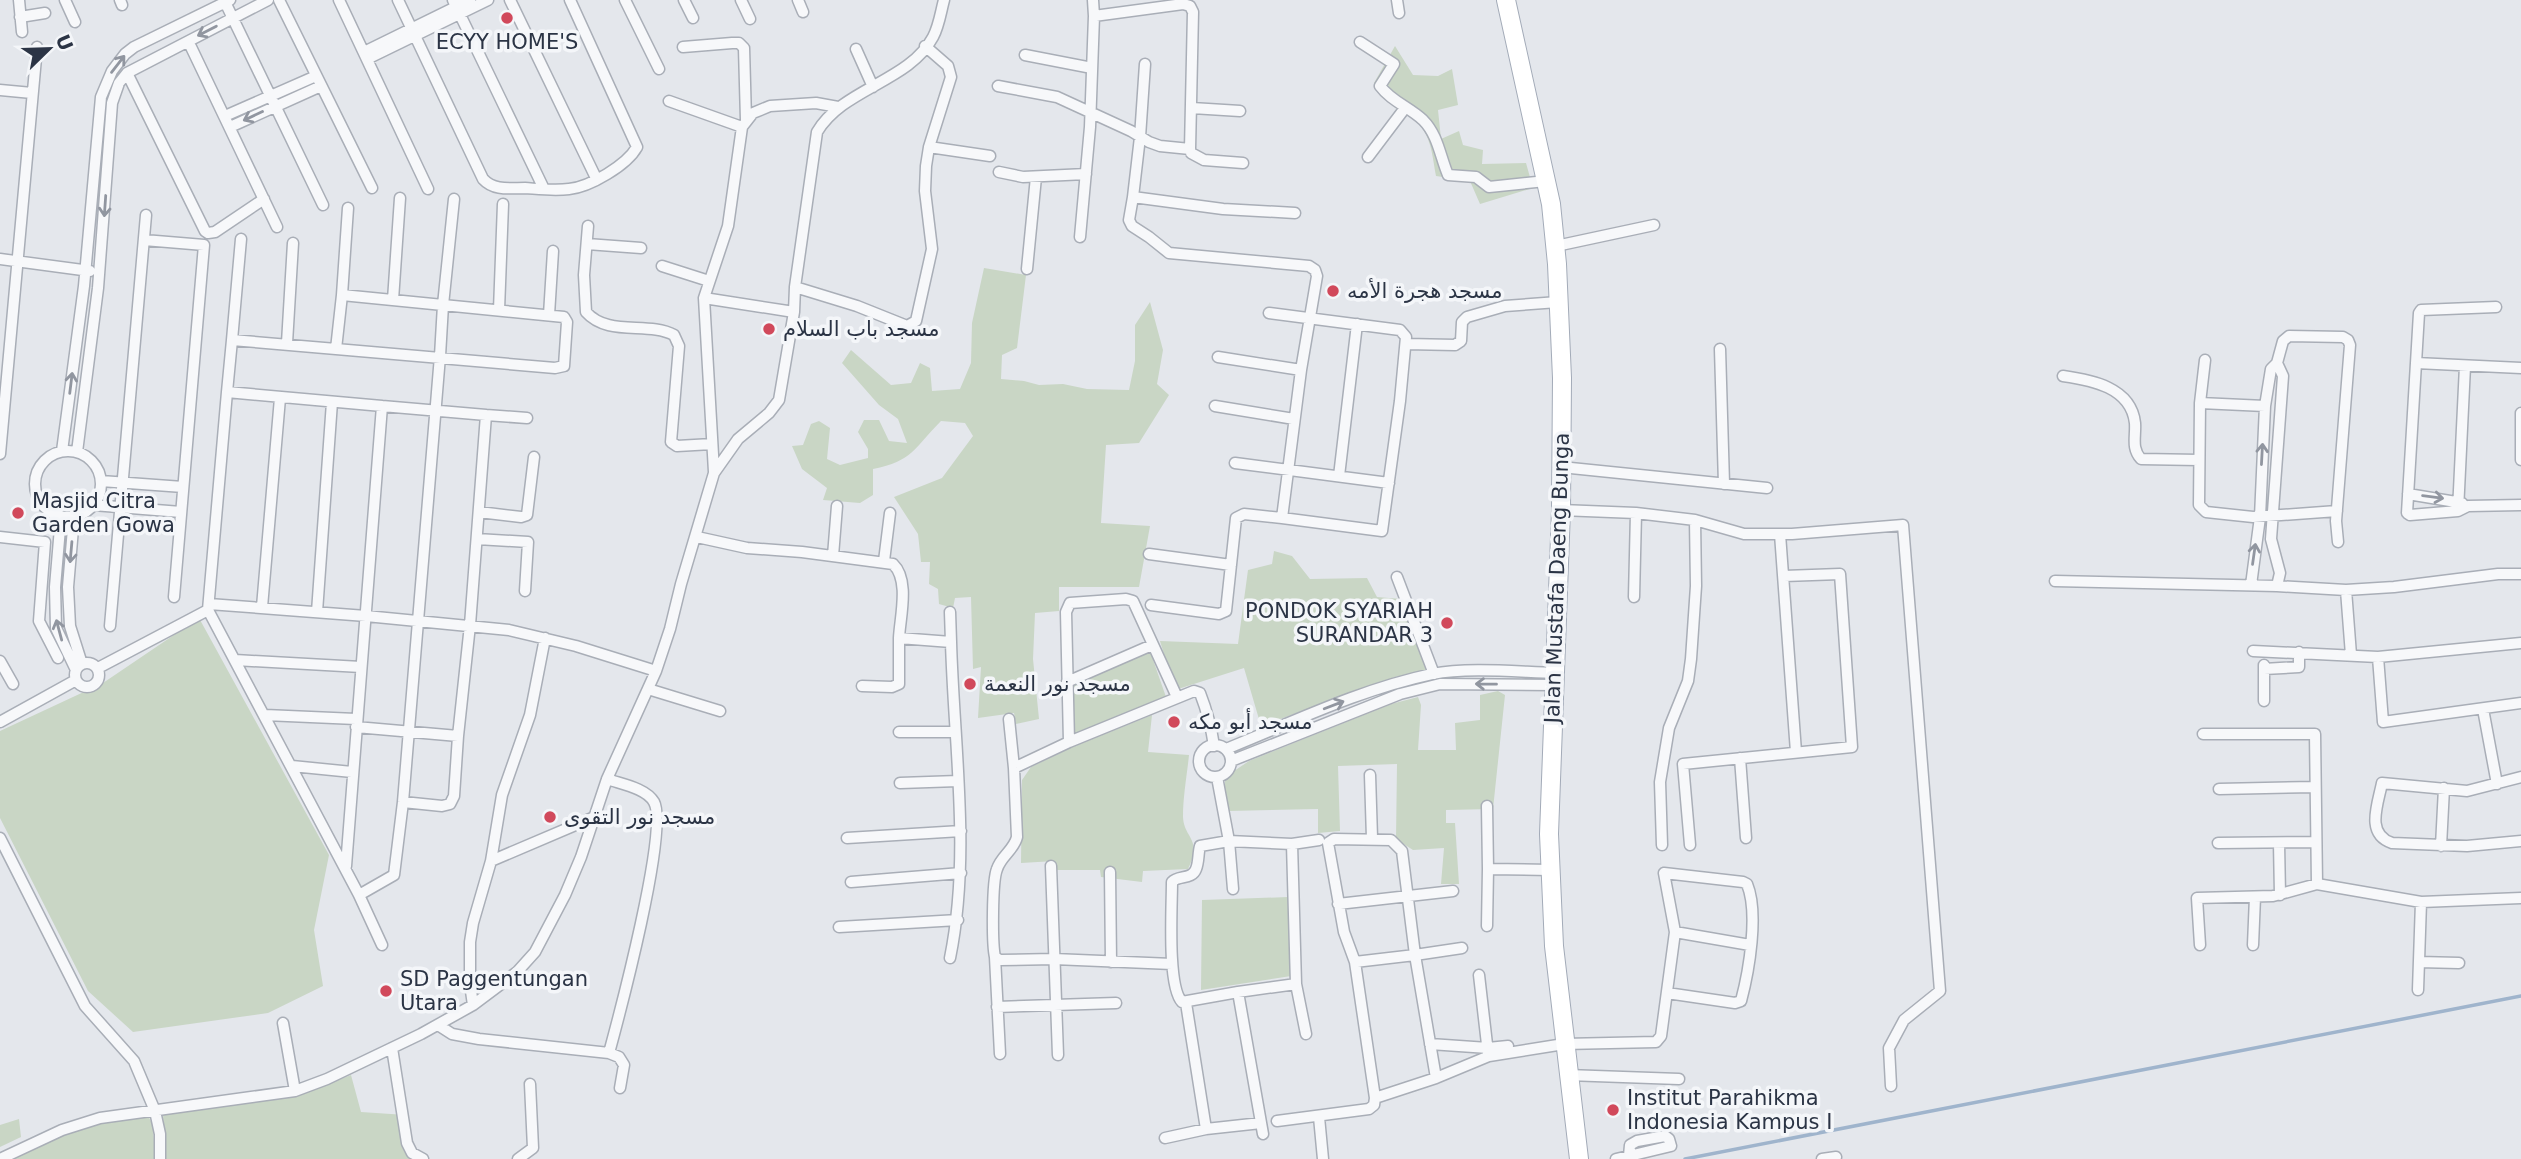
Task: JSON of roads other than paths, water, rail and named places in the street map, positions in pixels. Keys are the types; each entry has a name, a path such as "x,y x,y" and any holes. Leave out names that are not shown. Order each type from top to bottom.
{"main road":[{"name":"Jalan Mustafa Daeng Bunga","path":"1506,0 1555,225 1562,378 1561,510 1549,834 1554,946 1567,1075 1579,1159"}],"street":[{"path":"19,0 22,32"},
{"path":"65,0 75,22"},
{"path":"77,452 100,272 113,103 119,83 127,73 268,0"},
{"path":"279,0 372,188"},
{"path":"339,0 428,189"},
{"path":"398,0 483,179 495,188 544,189 570,189 587,185 618,167 633,154 637,146 570,0"},
{"path":"366,55 470,0"},
{"path":"456,7 488,0"},
{"path":"510,0 596,178"},
{"path":"625,0 659,69"},
{"path":"684,0 693,18"},
{"path":"741,0 750,19"},
{"path":"798,0 803,12"},
{"path":"714,472 738,439 769,413 779,400 794,312 815,139 824,119 838,107 919,57 933,37 944,0"},
{"path":"1080,237 1090,113 1093,0"},
{"path":"1396,0 1398,13"},
{"path":"62,451 85,270 101,97 112,71 125,54 134,47 228,1 232,18 323,205"},
{"path":"1094,16 1182,4 1190,6 1193,12 1191,153 1199,159 1243,163"},
{"path":"456,7 544,189"},
{"path":"20,17 46,13"},
{"path":"1360,42 1394,64 1380,86 1386,94 1423,120 1436,136 1448,175 1476,177 1489,187 1546,181"},
{"path":"0,1159 78,1124 129,1113 295,1091 327,1079 473,1005 517,972 535,952 565,895 581,857 607,779 656,671 714,472 704,298 728,226 744,123 744,48 739,43 683,47"},
{"path":"795,287 857,306 905,325 914,323 932,249 925,191 929,147 951,81 951,73 944,62 925,46"},
{"path":"0,460 37,47"},
{"path":"191,47 277,227"},
{"path":"856,49 873,87"},
{"path":"1025,55 1092,68"},
{"path":"1145,64 1140,137 1129,220 1132,226 1169,253 1312,267 1317,276 1301,370 1282,518"},
{"path":"127,73 205,231 215,232 264,199"},
{"path":"227,122 319,81"},
{"path":"998,86 1057,97 1160,146 1190,149"},
{"path":"0,90 32,93"},
{"path":"101,97 113,103"},
{"path":"669,101 744,123"},
{"path":"744,123 759,109 770,106 816,103 838,107"},
{"path":"1192,108 1240,111"},
{"path":"1368,157 1405,108"},
{"path":"929,147 990,156"},
{"path":"999,172 1036,177 1086,174"},
{"path":"1027,269 1036,177"},
{"path":"1133,197 1223,209 1295,213"},
{"path":"393,300 400,198"},
{"path":"359,895 394,875 403,802 454,199"},
{"path":"499,310 503,204"},
{"path":"336,349 348,208"},
{"path":"110,626 146,215"},
{"path":"1556,246 1654,225"},
{"path":"588,226 584,275 586,312 606,324 664,331 674,335 679,346 671,442 677,446 712,443"},
{"path":"241,239 208,607 346,869 382,946"},
{"path":"144,240 204,245 174,597"},
{"path":"287,344 293,243"},
{"path":"587,244 641,248"},
{"path":"549,315 553,251"},
{"path":"0,259 100,272"},
{"path":"662,266 709,281"},
{"path":"83,286 98,288"},
{"path":"232,340 561,368 564,366 567,322 562,316 342,295"},
{"path":"704,298 794,312"},
{"path":"1406,344 1455,345 1461,341 1462,322 1467,317 1505,306 1558,302"},
{"path":"2496,307 2421,310 2419,313 2407,511 2410,515 2461,506 2521,505"},
{"path":"1151,605 1223,613 1227,608 1236,517 1244,514 1382,531 1406,337 1399,330 1269,313"},
{"path":"1339,476 1357,324"},
{"path":"2277,586 2280,573 2266,516 2265,406 2271,369 2277,363 2283,341 2290,335 2343,337 2350,345 2337,511 2338,542"},
{"path":"1720,349 1724,484"},
{"path":"1218,357 1301,370"},
{"path":"2205,360 2200,403 2201,509 2219,514 2266,516 2337,511"},
{"path":"2251,585 2266,516 2283,376 2277,363"},
{"path":"2416,363 2521,368"},
{"path":"2461,506 2465,366"},
{"path":"2063,376 2094,381 2116,392 2135,420 2134,450 2141,459 2199,460"},
{"path":"228,392 527,418"},
{"path":"262,607 280,398"},
{"path":"317,612 332,401"},
{"path":"2200,403 2265,406"},
{"path":"346,869 382,406"},
{"path":"1215,406 1294,419"},
{"path":"2521,413 2521,460"},
{"path":"403,802 442,806 450,804 454,796 486,415"},
{"path":"62,451 77,452 89,458 97,468 101,481 99,494 93,505 74,517 61,516 46,507 38,498 36,475 41,464 62,451"},
{"path":"479,512 521,517 527,514 534,457"},
{"path":"1235,463 1389,483"},
{"path":"1561,467 1767,488"},
{"path":"101,481 183,487"},
{"path":"2408,494 2461,506"},
{"path":"93,505 181,512"},
{"path":"834,556 837,506"},
{"path":"1561,510 1636,513 1695,520 1744,534 1903,526 1940,991 1904,1020 1889,1048 1891,1086"},
{"path":"884,561 890,513"},
{"path":"1633,597 1636,513"},
{"path":"61,516 55,587 56,628 78,671"},
{"path":"0,722 78,671 90,663 98,668 100,676 97,684 89,688 81,686 78,671 70,626 68,587 74,517"},
{"path":"1662,845 1660,782 1669,728 1688,681 1692,659 1696,586 1695,520"},
{"path":"1780,534 1796,752"},
{"path":"0,537 45,542 39,621 58,658"},
{"path":"697,537 747,548 884,561 897,568 902,578 898,638 900,681 898,686 862,687"},
{"path":"477,539 528,542 525,591"},
{"path":"1149,554 1231,565"},
{"path":"1690,845 1684,764 1852,747 1840,574 1783,576"},
{"path":"2055,581 2346,590 2521,574"},
{"path":"1397,577 1434,674"},
{"path":"55,587 68,587"},
{"path":"2346,590 2351,655"},
{"path":"1069,742 1066,612 1070,603 1130,600 1136,604 1177,697"},
{"path":"98,668 208,607 262,607 470,625 545,638 656,671"},
{"path":"950,612 961,831 958,920 950,958"},
{"path":"473,1005 470,942 491,861 502,795 530,715 545,638"},
{"path":"898,638 951,642"},
{"path":"2264,701 2264,669 2259,651 2378,657 2521,643"},
{"path":"1067,682 1152,645"},
{"path":"2264,669 2299,667 2299,652"},
{"path":"2378,657 2383,722 2521,703"},
{"path":"235,660 361,667"},
{"path":"0,661 13,684"},
{"path":"1524,684 1525,672"},
{"path":"1226,749 1352,699 1397,683 1434,674 1525,672 1555,679"},
{"path":"1231,761 1353,712 1426,687 1440,684 1524,684 1555,679"},
{"path":"648,689 720,711"},
{"path":"1014,768 1069,742 1194,691 1200,693 1208,707 1214,746 1211,746 1202,754 1200,766 1205,773 1217,777 1229,770 1231,761 1226,749 1211,746"},
{"path":"2483,709 2497,784"},
{"path":"265,715 458,736"},
{"path":"1000,1054 995,957 995,871 1015,846 1017,837 1009,719"},
{"path":"899,732 955,732"},
{"path":"2203,734 2315,734 2317,884"},
{"path":"1740,758 1746,838"},
{"path":"292,766 352,772"},
{"path":"1370,775 1372,838"},
{"path":"1217,777 1233,889"},
{"path":"2521,777 2467,791 2382,783 2375,822 2377,832 2387,841 2441,846 2521,841"},
{"path":"607,779 643,793 654,801 657,810 647,894 609,1053"},
{"path":"900,783 958,781"},
{"path":"2219,789 2315,787"},
{"path":"2441,846 2444,788"},
{"path":"1487,806 1487,926"},
{"path":"491,861 592,818"},
{"path":"847,838 961,831"},
{"path":"0,838 85,1006 128,1052 155,1111 160,1134 160,1159"},
{"path":"1296,984 1182,1002 1178,997 1172,964 1172,881 1194,873 1200,846 1228,841 1292,844 1319,839"},
{"path":"1277,1121 1368,1109 1374,1105 1355,962 1344,932 1338,904 1329,840 1391,840 1402,851 1415,956 1436,1078"},
{"path":"2279,842 2280,895"},
{"path":"2218,843 2316,842"},
{"path":"1292,844 1296,984 1306,1034"},
{"path":"1051,866 1058,1055"},
{"path":"1488,869 1550,870"},
{"path":"1110,872 1111,962"},
{"path":"851,882 961,873"},
{"path":"1430,1044 1488,1052 1564,1044 1656,1042 1661,1036 1675,932 1664,873 1743,882 1749,888 1751,945 1740,1002 1667,993"},
{"path":"2200,945 2197,898 2280,895 2317,884 2421,902 2521,898"},
{"path":"1338,904 1453,891"},
{"path":"2253,945 2255,897"},
{"path":"2418,990 2421,902"},
{"path":"839,927 958,920"},
{"path":"1675,932 1751,945"},
{"path":"1355,962 1462,948"},
{"path":"995,957 1000,960 1054,959 1172,964"},
{"path":"2419,962 2459,962"},
{"path":"1479,975 1488,1052"},
{"path":"1165,1138 1206,1129 1262,1128 1238,992"},
{"path":"997,1007 1116,1003"},
{"path":"1186,1003 1206,1129"},
{"path":"283,1023 295,1091"},
{"path":"438,1025 452,1034 479,1039 609,1053 619,1057 624,1065 620,1088"},
{"path":"392,1048 407,1143 412,1153 423,1159"},
{"path":"1375,1098 1436,1078 1488,1052"},
{"path":"1567,1075 1678,1079"},
{"path":"518,1159 533,1150 530,1084"},
{"path":"1319,1117 1323,1159"},
{"path":"1616,1159 1629,1156"},
{"path":"1822,1159 1836,1157"}],"waterway":[{"path":"1685,1159 2521,996"}],"place":[{"name":"ECYY HOME'S","path":"507,18"},
{"name":"مسجد هجرة الأمه","path":"1333,291"},
{"name":"مسجد باب السلام","path":"769,329"},
{"name":"Masjid Citra Garden Gowa","path":"18,513"},
{"name":"PONDOK SYARIAH SURANDAR 3","path":"1447,623"},
{"name":"مسجد نور النعمة","path":"970,684"},
{"name":"مسجد أبو مكه","path":"1174,722"},
{"name":"مسجد نور التقوى","path":"550,817"},
{"name":"SD Paggentungan Utara","path":"386,991"},
{"name":"Institut Parahikma Indonesia Kampus I","path":"1613,1110"}]}
